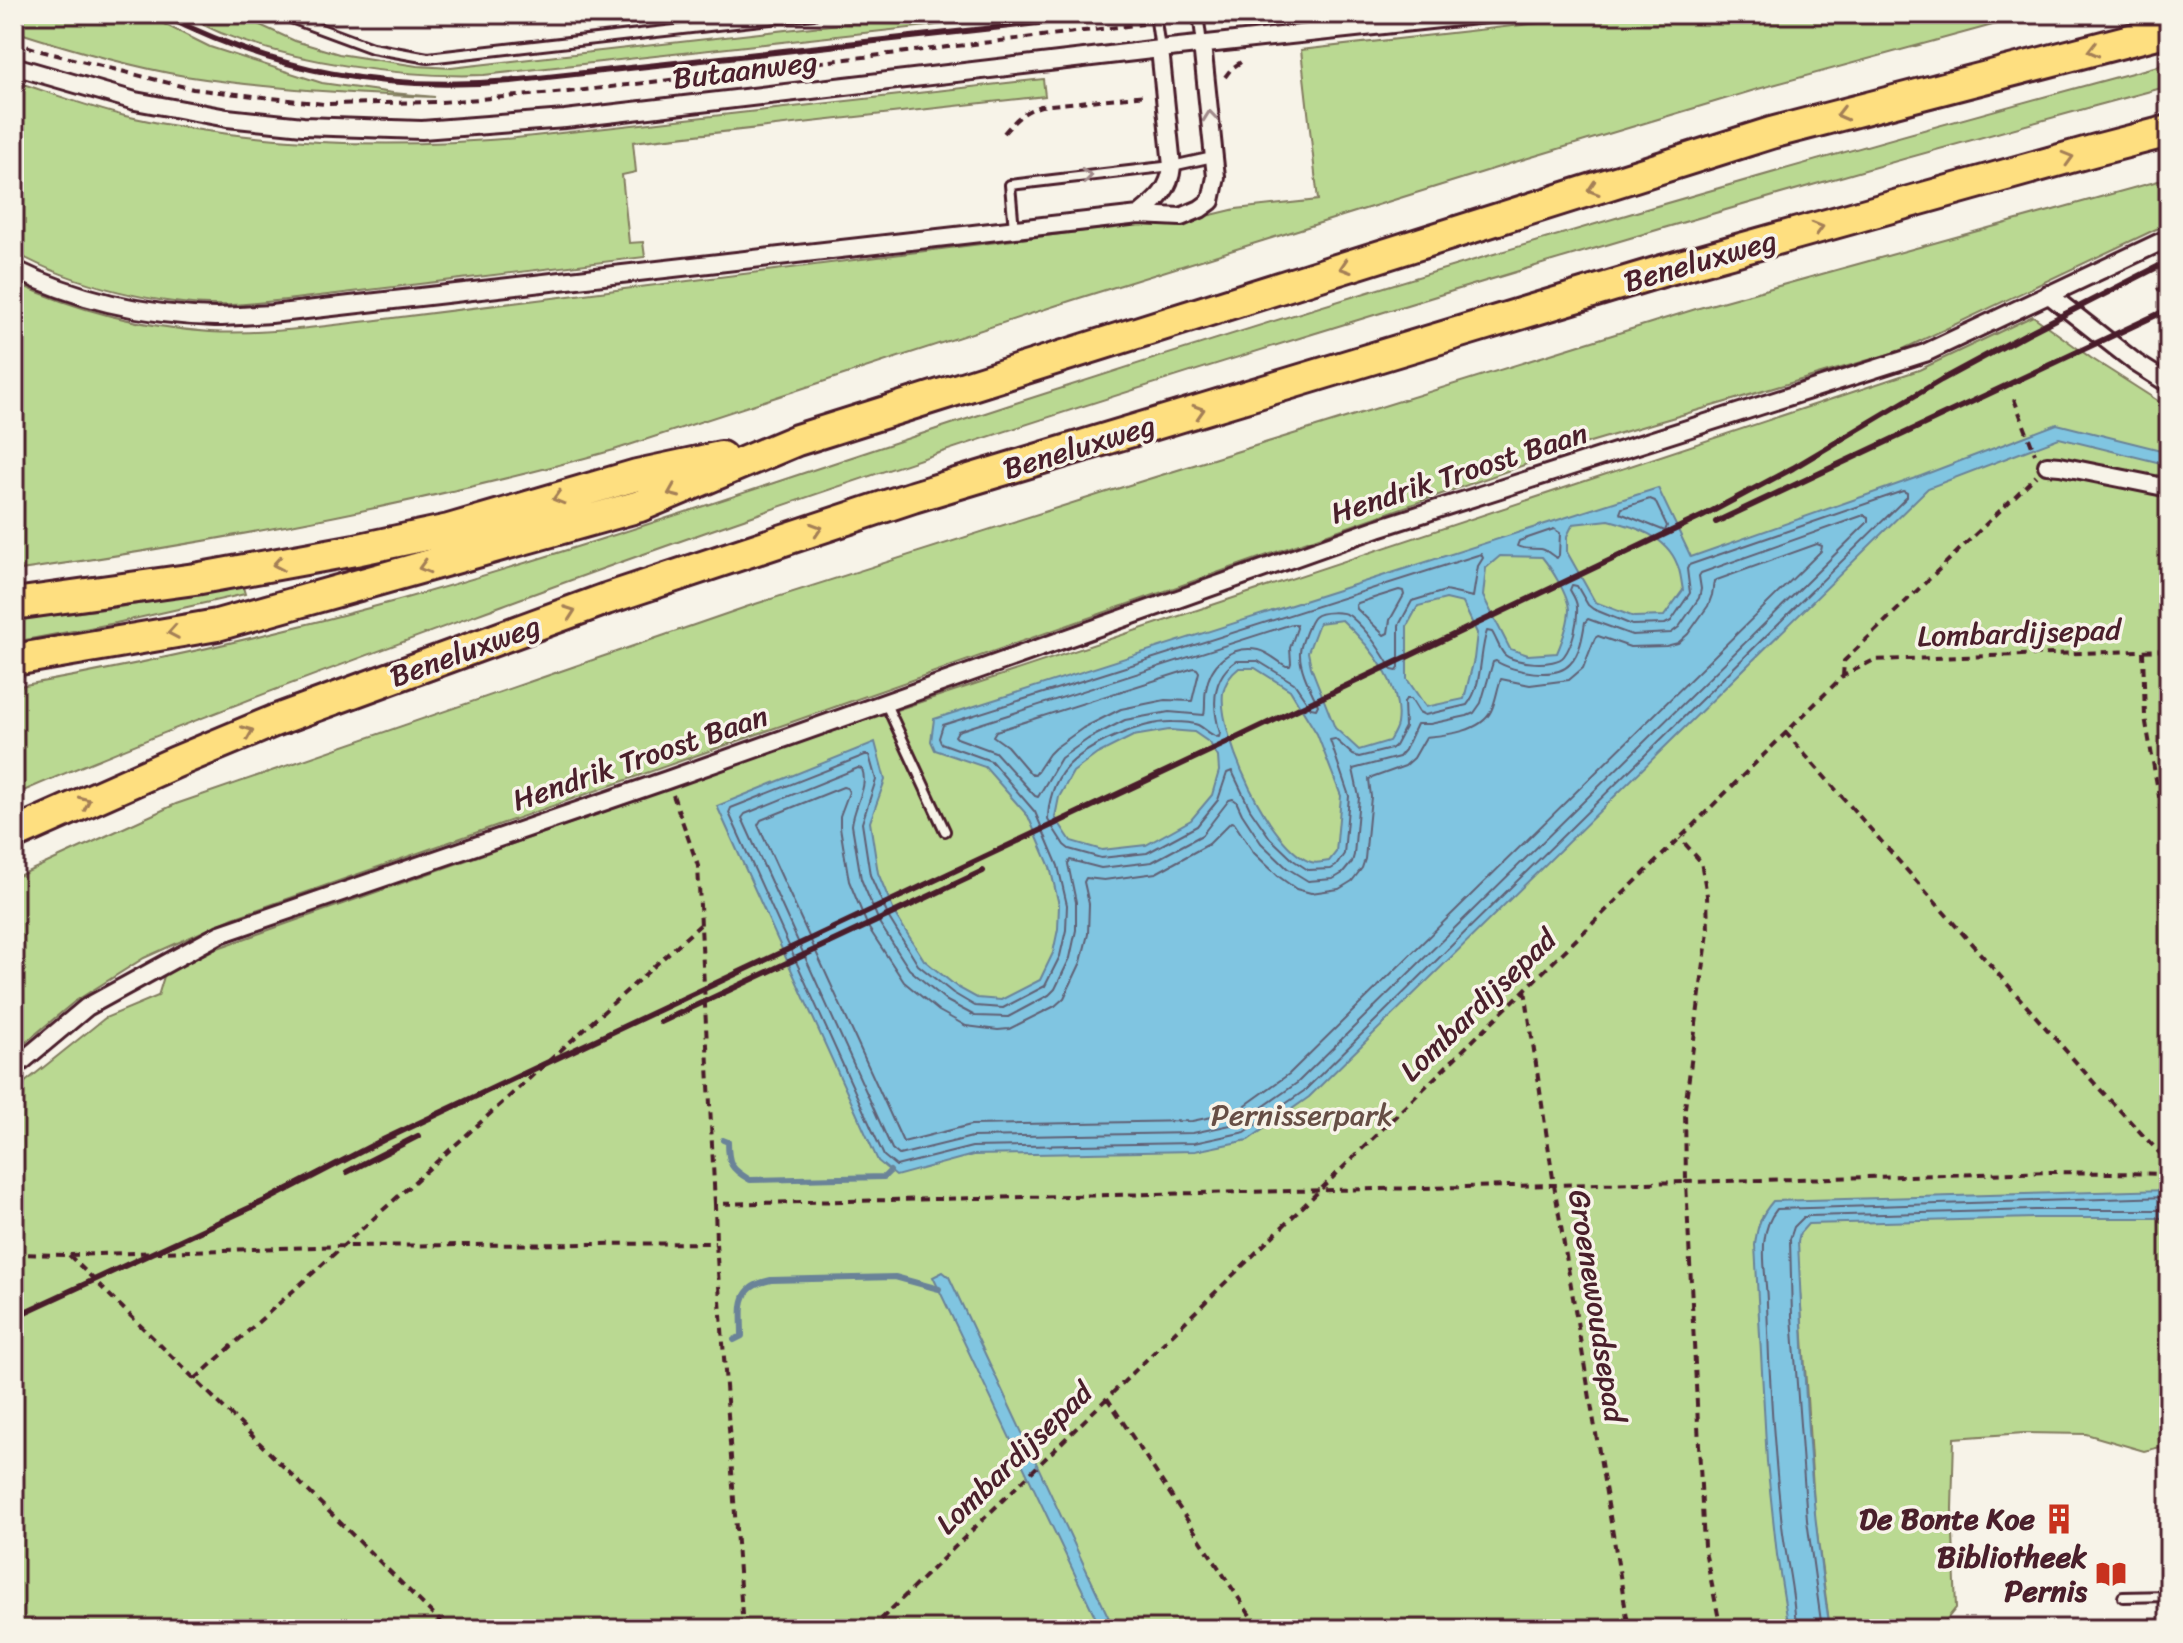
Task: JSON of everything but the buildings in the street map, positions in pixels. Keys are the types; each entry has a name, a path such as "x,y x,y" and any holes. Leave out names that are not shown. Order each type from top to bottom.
{"highway":[{"path":"14,604 195,579 355,550 449,530 637,475 797,440 1771,133 2169,30"},
{"name":"Beneluxweg","path":"14,834 274,721 606,599 913,497 1662,271 2169,131"},
{"path":"14,660 217,625 640,506 797,440"}],"street":[{"name":"Butaanweg","path":"14,66 135,101 227,118 303,126 422,130 565,119 1486,14"},
{"path":"14,269 64,291 115,305 159,313 217,317 271,314 1139,215 1181,217 1211,201 1216,177 1202,44"},
{"path":"1139,215 1167,189 1172,166 1160,49"},
{"name":"Hendrik Troost Baan","path":"14,1068 87,1007 220,934 667,780 1378,528 1925,353 2169,238"},
{"path":"2048,294 2136,363 2169,384"},
{"path":"2041,459 2060,466 2169,488"}],"lane":[{"path":"280,14 372,48 428,58 814,14"},
{"path":"1199,16 1202,44"},
{"path":"1156,18 1160,49"},
{"path":"1014,229 1010,185 1172,166 1214,157"},
{"path":"884,702 945,831"},
{"path":"2123,1597 2167,1596"}],"path":[{"name":"Butaanweg","path":"14,42 193,89 324,104 426,102 568,92 1156,18 1241,14"},
{"path":"2157,290 2169,284"},
{"path":"2169,333 2161,338 2169,348"},
{"path":"1843,676 1844,661 2041,459 2014,399"},
{"name":"Lombardijsepad","path":"871,1629 1843,676 1874,660 2169,650"},
{"path":"2143,651 2145,717 2165,830 2169,886"},
{"path":"1785,732 2097,1086 2169,1163"},
{"path":"667,780 698,866 716,1243 743,1629"},
{"path":"1680,838 1701,862 1707,895 1708,932 1685,1108 1686,1182 1704,1546 1721,1629"},
{"path":"195,1379 700,925"},
{"name":"Groenewoudsepad","path":"1525,990 1554,1185 1629,1629"},
{"path":"715,1204 2053,1172 2169,1174"},
{"path":"14,1254 345,1246 716,1243"},
{"path":"69,1255 448,1629"},
{"path":"1107,1398 1259,1629"},
{"path":"2167,1596 2165,1512 2169,1512"}],"green space":[{"path":"14,14 144,14 210,47 322,83 435,97 278,88 163,72 14,31"},
{"path":"181,14 236,14 295,41 339,54 451,68 927,14 1035,14 484,75 453,75 385,71 282,53 221,33"},
{"path":"1618,14 2033,14 1758,89 1525,159 1073,300 614,450 391,505 165,548 14,571 14,282 85,309 134,321 210,332 273,331 1318,200 1301,50"},
{"path":"2169,63 2169,86 1864,170 1459,289 1145,386 828,490 618,563 325,671 14,795 14,687 256,637 478,577 1164,355 1450,267 1881,142"},
{"path":"1043,79 1045,96 633,142 636,172 622,175 629,243 643,242 645,257 286,300 204,305 147,298 90,284 14,252 14,81 125,116 173,126 271,139 369,144 516,138"},
{"path":"2169,178 2169,223 1899,351 1590,442 233,918 144,958 74,1002 14,1052 14,878 176,804 746,607 1110,491 1699,308"},
{"name":"Pernisserpark","path":"2033,316 2169,408 2169,724 2168,735 2164,737 2169,812 2169,1445 2144,1451 2086,1434 2024,1433 1954,1438 1952,1509 1956,1608 1939,1629 1830,1629 1815,1519 1800,1292 1784,1292 1826,1629 14,1629 14,1091 105,1018 158,996 165,973 215,949 695,777 1919,370"},
{"path":"243,587 245,594 14,642 14,620"}],"water":[{"path":"2057,424 2169,452 2169,465 2059,438 1928,488 1309,1097 1248,1140 1195,1151 973,1155 896,1176 878,1161 717,806 875,742 885,780 870,822 878,873 895,914 924,960 957,987 977,998 1001,1000 1040,980 1053,953 1059,905 1050,867 1028,816 985,767 935,750 931,741 934,719 1658,488 1691,557 1921,476","holes":["1609,520 1649,534 1666,546 1678,567 1683,590 1664,616 1634,617 1595,602 1567,552 1567,536 1573,524","1500,556 1542,557 1562,589 1569,609 1567,626 1557,653 1528,655 1510,649 1483,596 1486,568","1446,599 1463,603 1477,633 1464,699 1426,707 1407,679 1407,626 1418,606","1342,620 1382,666 1395,694 1397,709 1396,726 1389,741 1359,750 1335,728 1308,652 1319,623","1239,668 1255,668 1290,690 1317,734 1341,796 1336,852 1329,861 1313,863 1295,853 1279,836 1250,788 1229,735 1224,712 1223,693","1169,730 1194,732 1210,743 1218,757 1219,771 1212,795 1191,820 1146,845 1102,850 1071,841 1055,817 1059,797 1073,772 1097,754 1133,736"]},
{"path":"2169,1190 2169,1218 1808,1224 1800,1233 1808,1436 1830,1629 1789,1629 1767,1462 1755,1245 1760,1221 1773,1201"},
{"path":"943,1272 949,1277 1114,1629 1101,1629 933,1277"}],"waterway":[{"path":"723,1140 728,1142 732,1165 750,1180 884,1177 890,1171"},
{"path":"734,1340 742,1336 742,1307 746,1293 752,1287 771,1280 895,1277 939,1289"}],"railway":[{"path":"161,14 204,34 289,64 374,80 464,84 1120,14"},
{"path":"14,1317 267,1200 385,1139 1703,516 1793,468 1941,380 2169,261"},
{"path":"1716,522 2169,309"},
{"path":"661,1022 983,871"},
{"path":"347,1172 418,1136"}],"place":[{"name":"De Bonte Koe","path":"2059,1519"},
{"name":"Bibliotheek Pernis","path":"2111,1574"}]}
